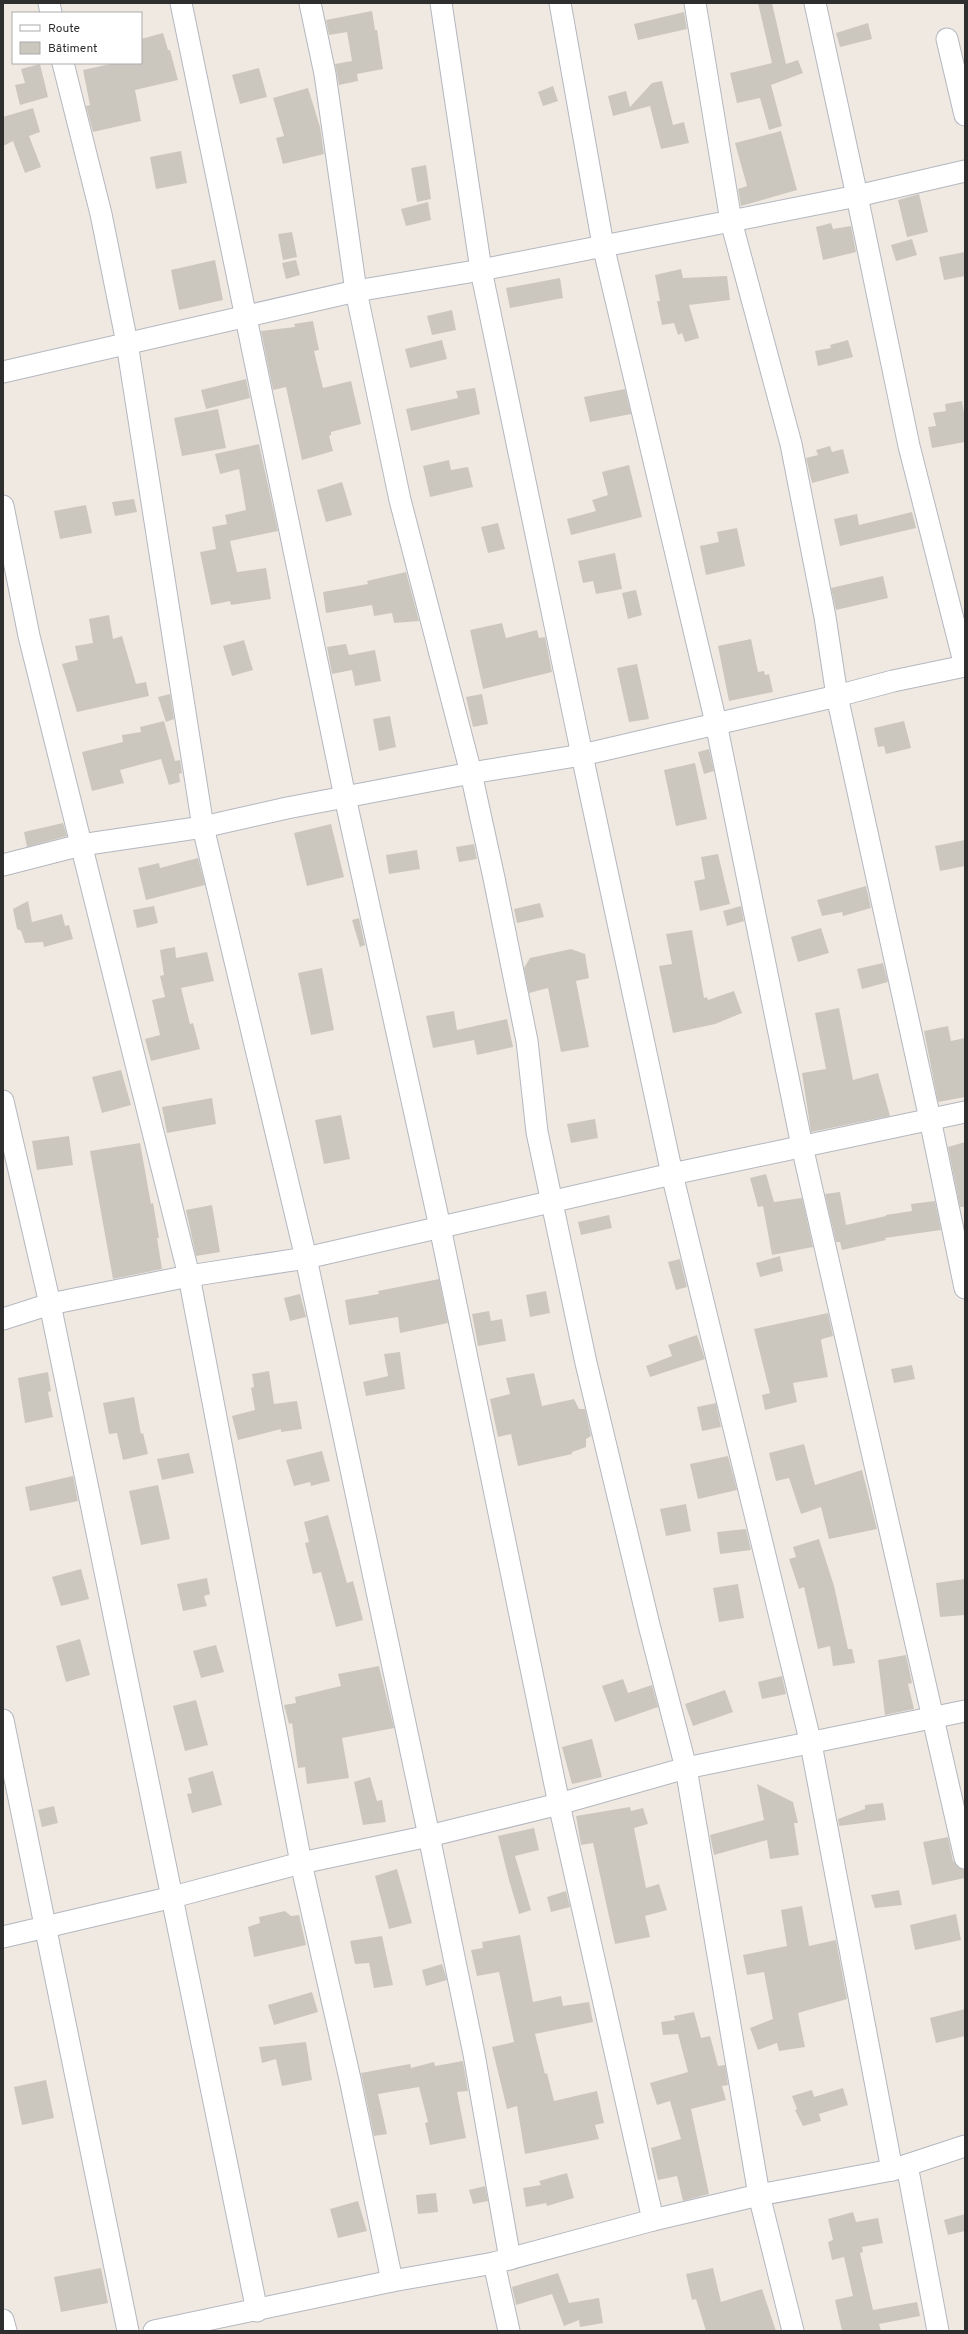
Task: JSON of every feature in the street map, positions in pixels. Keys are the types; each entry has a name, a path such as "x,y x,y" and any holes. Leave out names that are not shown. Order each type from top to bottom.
{"street":[{"path":"181,3 244,317 345,797 440,1227 559,1804 653,2220"},
{"path":"310,3 325,74 356,291 400,500 471,773 526,1033 537,1132 590,1378 648,1626 686,1768 759,2195 794,2331"},
{"path":"441,3 481,270 582,755 672,1174 811,1744 899,2168 938,2331"},
{"path":"560,3 602,245 716,723 802,1146 965,1858"},
{"path":"695,3 731,221 790,444 825,617 837,696 930,1119 965,1288"},
{"path":"3,865 81,845 203,828 345,797 471,773 582,755 837,696 893,681 965,666 909,446 857,196 814,3"},
{"path":"947,39 965,115"},
{"path":"64,64 101,214 127,343 203,828 306,1258 430,1836 474,2054 502,2261 509,2331"},
{"path":"3,372 356,291 481,270 602,245 731,221 857,196 965,171"},
{"path":"3,506 29,636 189,1276 301,1863 350,2079 392,2281"},
{"path":"3,1101 50,1304 257,2311"},
{"path":"3,1319 50,1304 189,1276 306,1258 672,1174 965,1112"},
{"path":"3,1937 173,1897 301,1863 430,1836 559,1804 686,1768 811,1744 965,1711"},
{"path":"3,1720 128,2331"},
{"path":"154,2331 207,2325 257,2311 392,2281 502,2261 653,2220 759,2195 899,2168 965,2146"},
{"path":"3,2320 6,2331"}],"building":[{"path":"758,3 772,3 786,64 798,60 803,73 771,85 782,126 769,130 760,98 737,103 730,73 772,63"},
{"path":"372,11 375,30 377,30 383,69 357,74 358,81 339,85 335,64 352,61 347,32 329,35 326,20"},
{"path":"684,12 687,29 638,40 634,24"},
{"path":"868,23 872,39 840,47 836,33"},
{"path":"163,33 168,50 170,50 178,80 135,90 141,121 93,132 86,106 90,105 83,70 110,64 142,64 142,39"},
{"path":"40,64 48,97 20,105 15,85 25,83 21,69"},
{"path":"259,68 267,97 240,104 232,75"},
{"path":"662,81 673,125 684,122 689,143 661,149 650,106 613,116 608,96 626,91 630,107 652,83"},
{"path":"553,86 558,101 543,106 538,92"},
{"path":"308,88 320,127 324,154 283,164 276,138 284,136 273,98"},
{"path":"33,108 40,132 29,136 41,167 25,173 13,141 3,146 3,117"},
{"path":"781,131 797,190 741,206 738,189 747,186 735,143"},
{"path":"181,151 187,183 156,189 150,157"},
{"path":"426,165 431,199 417,202 411,168"},
{"path":"919,194 928,232 907,237 898,200"},
{"path":"428,202 431,220 406,226 401,209"},
{"path":"831,223 833,229 851,226 856,252 823,260 816,227"},
{"path":"292,232 297,257 283,260 278,234"},
{"path":"912,239 917,255 896,261 891,245"},
{"path":"965,252 965,276 944,280 939,257"},
{"path":"215,260 223,300 179,310 171,270"},
{"path":"296,260 300,275 286,279 282,263"},
{"path":"681,269 683,278 727,276 730,300 689,305 699,338 685,342 682,333 678,335 674,323 662,325 657,301 660,301 655,275"},
{"path":"560,278 563,298 510,308 506,288"},
{"path":"452,310 456,330 432,335 427,316"},
{"path":"313,321 319,350 314,351 323,388 351,381 361,424 331,432 331,435 329,436 333,451 302,460 286,387 273,390 261,331 295,327 294,324"},
{"path":"442,340 447,359 410,368 405,349"},
{"path":"848,340 853,357 818,366 815,351 831,348 830,345"},
{"path":"246,379 250,398 206,409 201,390"},
{"path":"475,388 480,414 411,431 406,409 458,398 456,391"},
{"path":"625,389 631,414 590,422 584,397"},
{"path":"962,401 965,419 965,442 932,448 928,427 936,426 933,413 946,411 945,404"},
{"path":"218,409 226,448 182,456 174,418"},
{"path":"259,444 278,531 230,541 237,572 266,568 271,599 231,605 230,601 211,605 200,552 216,549 212,527 227,524 225,515 246,510 239,469 220,474 215,454"},
{"path":"830,446 832,452 843,449 849,473 812,483 806,458 818,455 816,450"},
{"path":"449,460 451,470 468,467 473,487 430,497 423,466"},
{"path":"629,465 642,517 571,535 567,519 596,511 592,500 608,495 602,472"},
{"path":"342,482 352,515 326,522 317,490"},
{"path":"134,499 137,512 115,516 112,502"},
{"path":"86,505 92,533 60,539 54,511"},
{"path":"912,512 916,528 840,546 834,519 857,514 859,525"},
{"path":"498,523 505,549 488,553 481,527"},
{"path":"737,528 745,566 706,575 700,546 719,542 717,532"},
{"path":"615,553 622,589 596,594 593,581 583,583 578,561"},
{"path":"406,572 419,621 394,623 392,613 374,616 372,605 326,613 323,592 368,584 367,581"},
{"path":"883,576 888,598 836,610 831,588"},
{"path":"636,590 642,615 628,619 622,593"},
{"path":"109,615 113,639 122,636 136,684 146,682 149,696 77,712 62,664 78,660 75,646 93,643 89,619"},
{"path":"502,623 506,638 537,630 539,638 545,637 552,672 483,689 470,630"},
{"path":"751,639 758,672 764,671 765,675 769,674 773,692 729,701 718,646"},
{"path":"244,640 253,670 232,676 223,646"},
{"path":"346,644 349,655 375,650 381,681 355,686 352,670 332,674 327,647"},
{"path":"637,664 649,719 629,722 617,668"},
{"path":"170,694 174,719 166,722 158,697"},
{"path":"482,694 488,724 473,727 466,697"},
{"path":"390,716 396,747 379,751 373,719"},
{"path":"164,721 175,761 180,760 182,773 179,774 180,782 169,785 161,759 120,770 124,783 92,791 82,752 123,742 122,735 141,732 140,727"},
{"path":"904,721 911,748 886,754 884,746 878,747 874,728"},
{"path":"709,749 714,771 704,774 698,752"},
{"path":"695,763 707,819 676,826 664,770"},
{"path":"63,823 67,836 27,847 24,832"},
{"path":"331,824 344,877 307,886 294,833"},
{"path":"965,840 965,866 940,871 935,846"},
{"path":"474,844 477,859 459,862 456,847"},
{"path":"417,850 420,869 389,874 386,855"},
{"path":"718,854 730,904 700,911 694,881 705,879 701,857"},
{"path":"198,858 205,885 146,900 138,868 159,863 160,868"},
{"path":"866,886 871,908 843,916 842,912 822,916 817,900"},
{"path":"28,901 32,922 62,914 65,926 69,925 73,939 44,947 43,942 25,943 21,931 17,929 13,909"},
{"path":"540,903 544,917 517,923 514,909"},
{"path":"154,906 158,923 137,928 133,910"},
{"path":"741,906 744,921 727,926 723,911"},
{"path":"359,918 365,945 360,947 352,920"},
{"path":"821,928 829,953 798,962 791,937"},
{"path":"692,930 704,998 707,997 708,1000 734,991 742,1013 715,1024 673,1033 659,966 672,964 666,934"},
{"path":"175,947 176,958 207,952 214,981 181,988 190,1024 193,1023 200,1049 151,1061 145,1039 160,1035 152,1000 165,997 160,976 164,975 160,950"},
{"path":"571,949 585,954 589,978 576,981 589,1047 561,1052 548,988 529,993 524,968 530,958"},
{"path":"883,963 888,982 862,989 857,969"},
{"path":"322,968 334,1030 311,1035 298,973"},
{"path":"839,1008 853,1080 878,1073 890,1116 811,1132 802,1073 826,1069 815,1013"},
{"path":"454,1011 457,1030 507,1019 513,1047 477,1055 474,1040 433,1048 426,1016"},
{"path":"948,1026 951,1041 965,1038 965,1097 938,1102 924,1031"},
{"path":"121,1070 131,1105 102,1113 92,1077"},
{"path":"212,1098 216,1124 167,1133 162,1107"},
{"path":"341,1115 350,1159 324,1164 315,1120"},
{"path":"595,1119 598,1138 571,1143 567,1124"},
{"path":"69,1136 73,1165 37,1170 32,1141"},
{"path":"965,1142 965,1207 960,1207 948,1147"},
{"path":"140,1143 151,1204 153,1203 159,1238 157,1238 162,1269 113,1279 90,1151"},
{"path":"766,1174 774,1202 802,1198 813,1247 772,1255 763,1206 758,1207 750,1178"},
{"path":"840,1192 846,1225 886,1215 912,1211 911,1204 935,1201 941,1230 885,1238 886,1240 842,1250 840,1242 836,1242 825,1194"},
{"path":"212,1205 220,1252 196,1256 186,1210"},
{"path":"609,1215 612,1228 581,1235 578,1222"},
{"path":"780,1256 783,1271 760,1277 756,1263"},
{"path":"680,1259 687,1287 676,1290 668,1262"},
{"path":"439,1279 448,1323 400,1333 398,1317 349,1325 345,1300 379,1294 378,1291"},
{"path":"546,1291 550,1313 530,1317 526,1295"},
{"path":"300,1294 306,1317 290,1321 284,1298"},
{"path":"489,1311 491,1321 502,1319 506,1341 478,1346 472,1314"},
{"path":"828,1313 833,1336 822,1339 821,1341 828,1377 793,1383 797,1402 765,1410 762,1395 770,1393 754,1329"},
{"path":"697,1335 705,1359 650,1377 646,1366 672,1356 668,1345"},
{"path":"400,1352 405,1389 366,1396 363,1382 388,1376 384,1354"},
{"path":"912,1365 915,1379 894,1383 891,1369"},
{"path":"269,1371 274,1404 297,1401 302,1429 281,1432 281,1429 238,1440 232,1416 255,1410 251,1388 254,1387 252,1374"},
{"path":"48,1372 51,1391 48,1392 53,1417 25,1423 18,1378"},
{"path":"534,1373 542,1406 574,1399 579,1409 585,1409 591,1436 586,1439 586,1447 572,1452 572,1454 518,1466 511,1434 498,1437 490,1399 510,1394 506,1378"},
{"path":"134,1397 141,1434 143,1433 148,1454 123,1460 117,1433 109,1434 103,1403"},
{"path":"716,1403 721,1427 702,1431 697,1407"},
{"path":"804,1444 815,1485 862,1470 877,1529 829,1539 821,1507 801,1514 789,1478 776,1481 769,1453"},
{"path":"322,1451 330,1481 311,1486 310,1482 294,1486 286,1460"},
{"path":"189,1453 194,1473 162,1480 157,1459"},
{"path":"728,1456 737,1490 698,1499 690,1464"},
{"path":"73,1476 78,1501 30,1511 25,1487"},
{"path":"158,1485 170,1539 141,1545 129,1491"},
{"path":"686,1504 691,1531 666,1536 660,1509"},
{"path":"328,1515 347,1583 353,1581 363,1620 336,1627 321,1572 313,1574 305,1543 309,1542 304,1522"},
{"path":"746,1529 751,1550 720,1554 717,1532"},
{"path":"819,1539 834,1586 848,1649 852,1649 855,1663 833,1666 830,1646 818,1649 804,1587 799,1589 789,1559 796,1557 793,1547"},
{"path":"81,1569 89,1599 61,1606 52,1577"},
{"path":"207,1578 210,1594 204,1596 207,1606 183,1611 177,1584"},
{"path":"965,1579 965,1615 940,1617 936,1583"},
{"path":"738,1584 744,1618 719,1622 713,1588"},
{"path":"80,1639 90,1675 66,1682 56,1646"},
{"path":"216,1645 224,1672 201,1678 193,1651"},
{"path":"906,1655 912,1683 908,1684 914,1709 885,1715 878,1660"},
{"path":"379,1666 394,1728 342,1738 349,1778 307,1784 305,1767 298,1768 292,1723 289,1724 284,1705 296,1703 295,1697 341,1686 338,1674"},
{"path":"782,1676 786,1694 762,1699 758,1682"},
{"path":"623,1679 628,1693 652,1685 658,1707 615,1722 602,1686"},
{"path":"725,1690 733,1712 693,1726 685,1704"},
{"path":"196,1700 208,1745 185,1751 173,1706"},
{"path":"592,1739 602,1777 572,1784 562,1747"},
{"path":"213,1771 222,1805 192,1813 187,1794 192,1793 188,1778"},
{"path":"370,1777 377,1801 382,1800 386,1822 363,1825 354,1782"},
{"path":"757,1784 793,1802 798,1823 794,1823 799,1855 770,1859 767,1840 714,1855 710,1835 764,1820"},
{"path":"883,1803 886,1820 839,1826 838,1819 865,1809 865,1805"},
{"path":"54,1806 58,1823 42,1827 38,1810"},
{"path":"630,1807 631,1811 643,1808 648,1824 634,1828 646,1888 659,1884 667,1910 645,1916 650,1937 615,1944 593,1843 581,1845 576,1816"},
{"path":"534,1828 539,1850 515,1856 531,1910 519,1914 498,1836"},
{"path":"948,1837 953,1861 957,1866 965,1870 965,1878 932,1885 923,1842"},
{"path":"397,1869 412,1923 389,1929 375,1876"},
{"path":"899,1890 902,1905 875,1908 871,1895"},
{"path":"566,1891 570,1907 551,1912 547,1897"},
{"path":"802,1906 809,1946 836,1940 847,1999 798,2013 805,2047 779,2051 777,2043 758,2050 750,2028 773,2019 764,1972 747,1975 743,1955 787,1946 781,1910"},
{"path":"285,1911 291,1916 299,1915 306,1945 254,1957 248,1927 260,1923 259,1917"},
{"path":"956,1914 961,1940 915,1950 910,1925"},
{"path":"520,1935 533,2002 561,1996 563,2006 589,2002 593,2022 535,2034 545,2074 547,2073 554,2101 597,2091 604,2123 595,2125 599,2139 525,2154 517,2106 507,2109 492,2047 514,2042 499,1972 477,1976 471,1950 483,1948 482,1942"},
{"path":"382,1936 393,1985 374,1988 369,1963 355,1964 350,1941"},
{"path":"442,1964 447,1980 426,1986 422,1970"},
{"path":"312,1992 318,2012 274,2025 268,2005"},
{"path":"965,2009 965,2036 936,2043 930,2018"},
{"path":"694,2012 701,2038 710,2036 718,2066 725,2065 728,2085 722,2086 726,2100 691,2109 709,2194 683,2201 677,2176 658,2180 651,2148 681,2139 670,2101 657,2105 650,2083 688,2072 678,2034 663,2035 661,2022 675,2020 674,2016"},
{"path":"306,2042 312,2080 282,2086 276,2059 262,2063 259,2047"},
{"path":"463,2061 468,2091 457,2092 466,2138 430,2145 425,2123 428,2122 419,2087 378,2094 387,2134 374,2136 361,2073 410,2064 411,2068 434,2062 435,2066"},
{"path":"46,2080 54,2118 22,2125 14,2087"},
{"path":"843,2088 848,2105 819,2114 821,2121 803,2126 795,2110 797,2109 792,2096 812,2090 814,2097"},
{"path":"567,2173 574,2198 547,2206 546,2203 526,2207 523,2188 541,2185 539,2181"},
{"path":"485,2186 488,2201 473,2204 469,2190"},
{"path":"436,2193 438,2212 418,2214 416,2195"},
{"path":"358,2201 367,2231 338,2238 330,2209"},
{"path":"853,2212 856,2222 878,2218 883,2243 862,2247 863,2252 860,2253 873,2310 917,2302 920,2316 879,2324 881,2331 842,2331 835,2300 853,2296 844,2257 832,2260 828,2242 833,2240 828,2219"},
{"path":"965,2214 965,2231 948,2235 944,2220"},
{"path":"101,2268 108,2303 61,2312 54,2277"},
{"path":"713,2268 721,2302 762,2289 776,2331 706,2331 696,2299 692,2300 686,2274"},
{"path":"558,2273 569,2303 599,2298 603,2323 580,2327 579,2320 564,2326 552,2294 516,2305 512,2287"}]}
